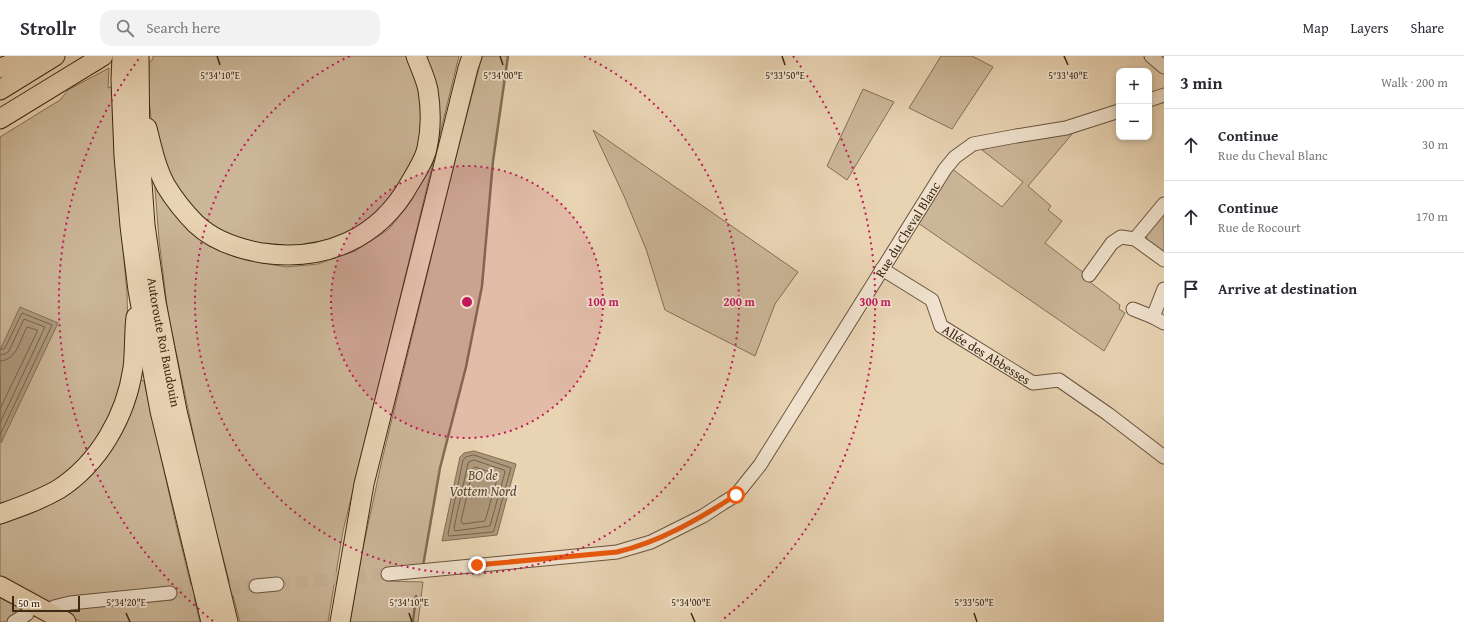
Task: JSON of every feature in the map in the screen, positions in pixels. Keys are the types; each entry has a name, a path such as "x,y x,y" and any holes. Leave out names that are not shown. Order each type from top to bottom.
{"highway":[{"path":"0,68 34,56"},
{"path":"0,90 55,56"},
{"path":"0,118 103,56"},
{"path":"122,56 121,80 124,156 129,218 138,290 160,411 211,622"},
{"path":"139,92 158,168 166,186 197,224 232,246 252,251 277,255 298,255 322,252 345,244 368,232 387,216 402,198 427,149 430,117 428,89 416,56"},
{"path":"340,622 364,484 472,56"},
{"name":"Autoroute Roi Baudouin","path":"139,62 140,154 145,226 156,302 177,411 228,622"},
{"path":"0,514 29,504 58,489 79,474 99,451 126,401 133,368 138,290"},
{"path":"0,586 66,622"}],"street":[{"path":"1151,56 1164,68"},
{"path":"1152,99 1164,95"},
{"name":"Rue du Cheval Blanc","path":"388,574 617,552 650,542 702,516 736,495 760,465 945,169 955,157 973,144 1066,128 1116,112"},
{"path":"1135,239 1164,204"},
{"path":"1089,275 1112,243 1121,238 1135,239 1164,260"},
{"name":"Allée des Abbesses","path":"882,269 932,300 941,326 1033,383 1058,380 1108,414 1164,457"},
{"path":"1134,309 1158,320 1164,289"},
{"path":"256,586 277,584"},
{"path":"54,607 70,603 170,593"},
{"path":"14,622 27,614"}],"shaded area":[{"path":"153,56 408,56 416,74 424,116 419,155 376,221 302,252 222,235 180,197 156,145 148,91 149,62 153,59"},
{"path":"423,56 459,56 343,531 328,622 240,622 206,494 168,314 159,240 154,175 224,251 262,263 287,267 318,264 355,251 389,229 411,201 430,164"},
{"path":"482,56 508,56 493,161 482,286 466,367 440,468 423,566 388,568 386,581 423,582 418,622 350,622 363,548 382,460 452,172"},
{"path":"941,56 972,56 993,67 952,129 909,108"},
{"path":"109,68 108,88 113,86 121,228 127,292 128,335 126,365 114,408 91,450 56,482 0,505 0,137 60,100 68,90"},
{"path":"863,89 894,102 847,180 827,166"},
{"path":"593,130 798,272 775,304 755,356 665,310 646,249 624,196"},
{"path":"1073,133 1028,186 1051,206 1048,210 1062,221 1045,243 1084,273 1082,276 1120,305 1119,309 1125,313 1104,351 918,223 951,168 1002,207 1023,182 982,150 1004,143"},
{"path":"1164,208 1164,254 1147,240 1146,235"},
{"path":"139,379 144,381 200,622 81,622 61,611 74,608 172,600 169,588 47,603 0,581 0,517 58,493"},
{"path":"0,595 2,596 2,599 22,609 15,613 8,622 0,622"}],"water":[{"path":"20,307 58,323 1,443 0,350"},
{"name":"BO de Vottem Nord","path":"474,451 516,464 497,535 442,541 460,457 464,453"}],"waterway":[{"path":"423,566 440,468 466,367 482,286 493,161 508,56"},
{"path":"413,622 416,596"}],"tunnel":[{"path":"277,584 388,574"},
{"path":"170,593 256,586"}],"route":[{"path":"477,565 617,552 650,542 702,516 736,495"}]}
